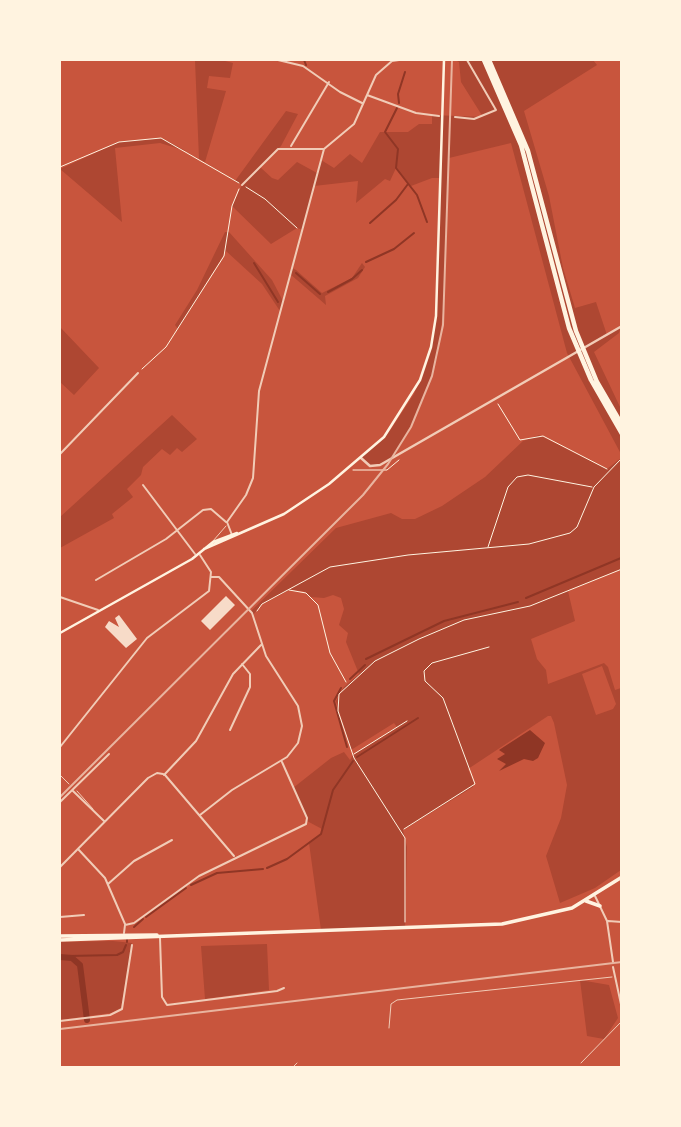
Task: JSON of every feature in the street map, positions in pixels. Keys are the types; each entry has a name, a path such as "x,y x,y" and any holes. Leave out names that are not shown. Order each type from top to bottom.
{"highway":[{"path":"484,60 521,145 556,284 582,355 621,434"},
{"path":"489,60 528,151 578,344"},
{"path":"582,355 621,425"}],"main road":[{"path":"60,633 198,554 213,542 299,506 361,458 391,429 425,369 434,337 444,60"},
{"path":"205,549 232,535"},
{"path":"60,938 517,922 561,912 595,896 621,877"},
{"path":"586,901 600,906"},
{"path":"60,938 159,935"}],"street":[{"path":"278,60 303,66 343,94 363,103"},
{"path":"227,524 246,495 253,478 257,400 324,149 354,124 376,75 392,60 399,60"},
{"path":"455,117 474,118 496,110 467,60"},
{"path":"290,147 329,82"},
{"path":"366,95 416,113 439,116"},
{"path":"242,185 278,149 324,149"},
{"path":"361,458 370,467 380,465 621,327"},
{"path":"60,454 138,373"},
{"path":"143,485 198,554 212,577 221,579 253,615 262,644 301,715 298,741 281,761 235,788 200,815"},
{"path":"96,580 177,531 208,508 227,524 232,535"},
{"path":"60,747 145,641 206,594 212,577"},
{"path":"60,597 99,611"},
{"path":"164,775 198,736 241,663 262,644"},
{"path":"230,730 250,687 250,674 241,663"},
{"path":"60,802 109,754"},
{"path":"125,925 134,923 199,876 307,821 281,761"},
{"path":"60,867 158,772 164,775 200,815 235,858"},
{"path":"72,790 104,822"},
{"path":"108,884 132,862 172,840"},
{"path":"78,849 108,884 125,925 124,934"},
{"path":"595,896 607,921 612,962"},
{"path":"60,917 84,915"},
{"path":"607,921 621,922"},
{"path":"159,935 162,997 166,1004 284,988"},
{"path":"60,1021 110,1015 123,1008 132,945"},
{"path":"613,967 621,1009"}],"lane":[{"path":"213,542 227,524"},
{"path":"60,775 69,784"},
{"path":"77,791 94,811"},
{"path":"389,1028 391,1004 398,999 614,976"},
{"path":"581,1063 621,1021"},
{"path":"292,1068 298,1063"}],"path":[{"path":"60,167 119,142 161,138 242,185 303,229"},
{"path":"138,373 172,338 224,256 232,206 242,185"},
{"path":"495,399 520,440 543,436 608,470"},
{"path":"380,471 389,469 405,454"},
{"path":"253,615 261,605 330,567 529,544 574,531 594,487 621,458"},
{"path":"488,547 508,487 517,477 528,475 594,487"},
{"path":"405,928 407,847 402,830 353,755 336,705 338,696 347,684 383,656 456,623 519,610 621,569"},
{"path":"285,591 303,591 317,603 323,615 330,653 347,684"},
{"path":"402,830 475,785 443,698 425,681 424,671 432,663 489,647"},
{"path":"353,755 407,721"}],"shaded area":[{"path":"195,60 233,63 230,78 209,76 207,88 226,91 205,162 199,159"},
{"path":"455,60 593,60 597,65 524,111 549,196 563,268 575,308 596,302 607,335 621,326 619,333 594,352 621,409 621,454 567,353 511,143 449,158 444,304 437,358 424,398 408,433 393,458 380,465 370,466 361,458 391,429 414,394 435,327 441,178 432,178 411,186 396,168 390,181 385,179 356,203 358,181 314,186 303,230 297,228 271,244 232,206 242,185 235,181 286,111 298,114 281,146 260,167 278,180 297,162 317,173 321,160 334,168 350,154 362,163 380,132 408,132 419,124 432,124 432,115 483,117 461,82 459,62"},
{"path":"161,138 186,151 160,143 115,148 122,222 60,169 119,142"},
{"path":"225,232 229,232 272,280 283,301 280,311 262,284 226,251 178,329 175,325 197,290"},
{"path":"362,263 365,267 358,278 325,296 326,305 290,274 292,268 296,270 322,293 352,278"},
{"path":"60,327 99,368 74,395 60,382"},
{"path":"172,415 197,439 182,452 177,448 170,455 162,449 143,467 141,475 127,489 133,497 112,514 114,518 60,548 60,517"},
{"path":"539,435 607,469 621,458 621,569 568,591 575,621 531,639 537,659 546,670 548,684 604,663 608,667 615,690 621,688 621,870 595,888 560,903 546,856 561,818 567,785 554,723 551,716 548,716 468,769 473,787 403,830 407,847 405,927 321,930 309,843 321,834 322,829 307,821 293,788 331,758 344,752 350,760 353,755 397,727 394,723 351,750 336,701 344,687 359,674 346,642 348,633 339,625 344,609 341,598 333,595 324,598 311,597 303,591 289,590 261,605 253,615 251,611 336,528 391,513 402,519 415,519 442,506 485,477 523,441","holes":["602,666 616,704 613,709 596,715 582,674"]},
{"path":"530,730 545,743 538,758 533,761 524,759 499,771 506,764 497,759 505,754 499,750"},
{"path":"60,942 132,943 121,1008 111,1013 60,1020"},
{"path":"267,944 269,990 205,999 201,946"},
{"path":"580,980 609,985 618,1018 604,1039 587,1036"}],"building":[{"path":"226,596 235,605 210,630 201,621"},
{"path":"119,615 137,639 126,648 105,627 109,621 119,627 115,618"}],"waterway":[{"path":"304,60 306,65"},
{"path":"399,103 398,94 405,72"},
{"path":"397,108 385,132 398,149 396,168 417,195 427,222"},
{"path":"370,223 396,200 408,184"},
{"path":"366,262 394,249 414,233"},
{"path":"254,263 278,302"},
{"path":"328,292 352,279 362,270"},
{"path":"296,273 320,294"},
{"path":"526,598 621,558"},
{"path":"366,659 444,621 518,602"},
{"path":"350,679 365,665"},
{"path":"341,688 334,701 347,747"},
{"path":"357,757 418,718"},
{"path":"267,868 287,859 321,834 333,790 353,761"},
{"path":"191,885 217,873 263,869"},
{"path":"146,917 186,888"},
{"path":"134,927 143,919"},
{"path":"68,956 117,955 123,952 126,945"},
{"path":"60,957 72,958 80,965 87,1020"}],"railway":[{"path":"60,797 363,495 388,464 411,427 432,376 443,325 452,60"},
{"path":"60,1029 622,962"}]}
